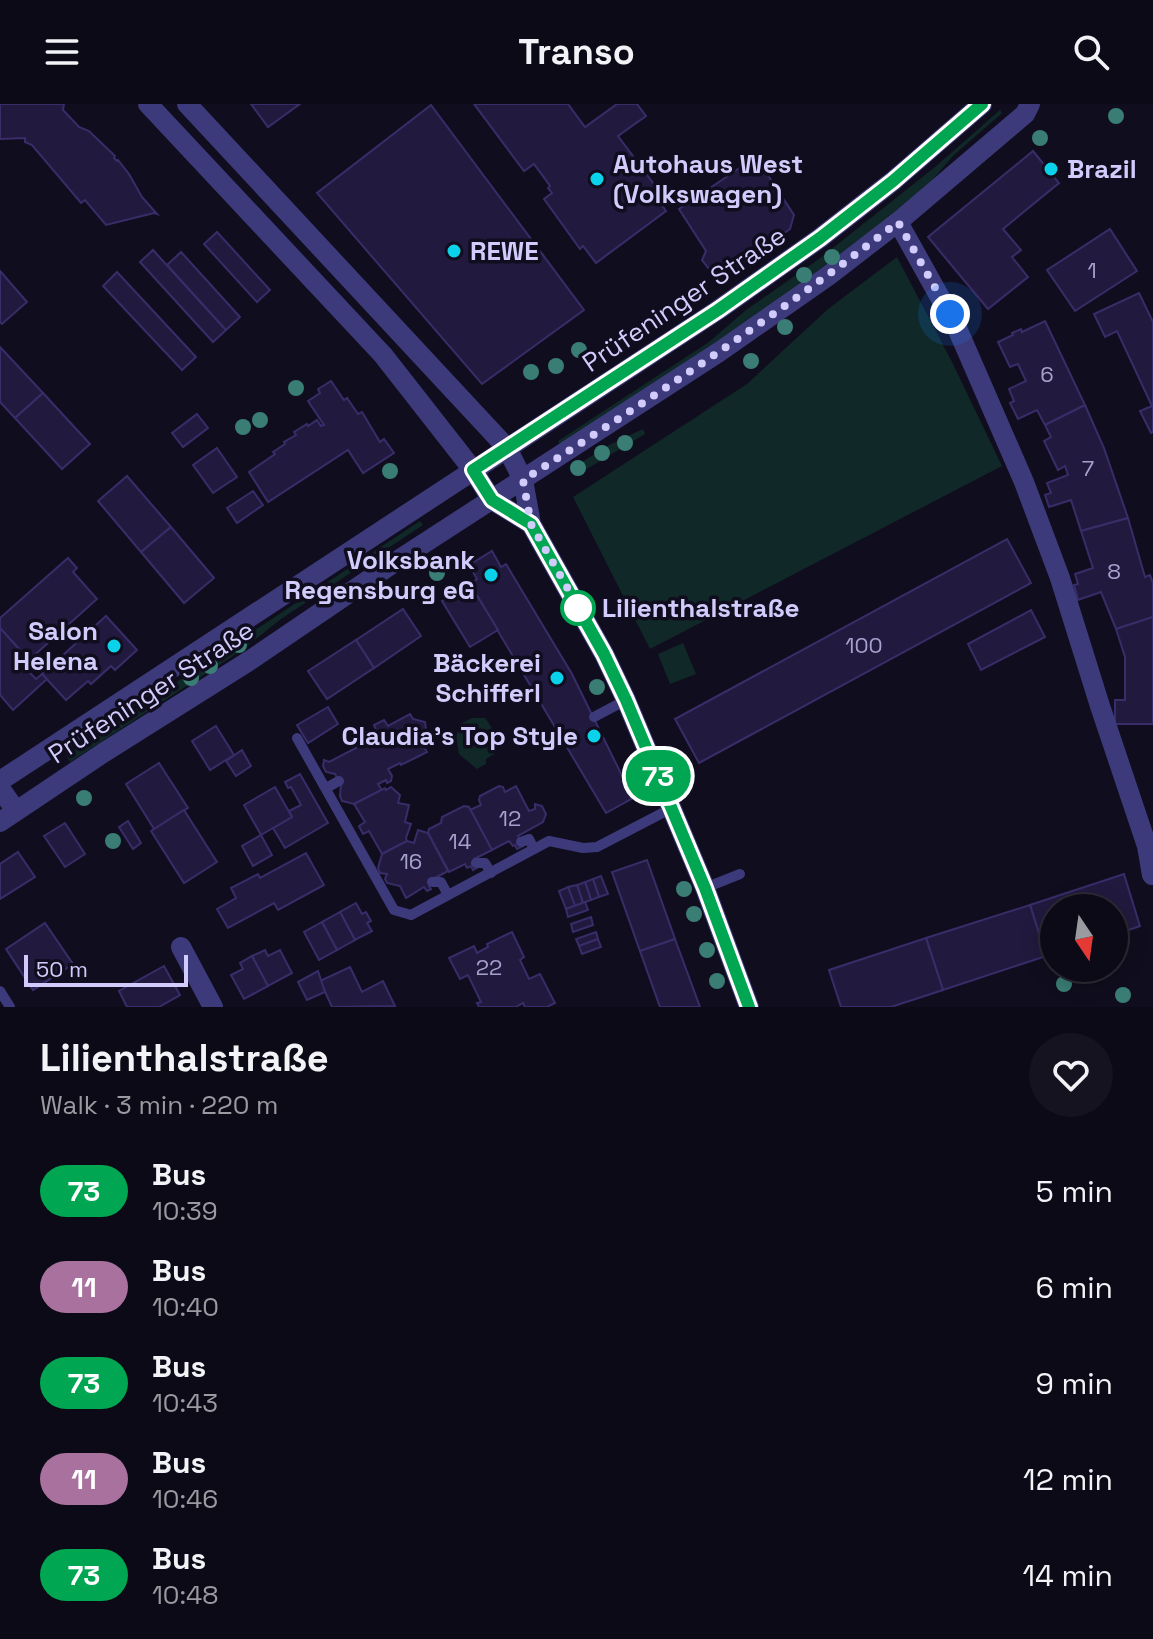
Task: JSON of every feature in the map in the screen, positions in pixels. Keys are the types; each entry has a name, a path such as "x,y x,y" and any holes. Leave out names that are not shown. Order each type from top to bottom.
{"street":[{"path":"148,104 383,355 473,470 492,500 531,524"},
{"path":"187,104 507,448 523,480 531,524 604,654 626,700 705,888 749,1007"},
{"name":"Prüfeninger Straße","path":"0,781 718,310 820,238 893,181 982,104"},
{"name":"Prüfeninger Straße","path":"8,816 719,352 828,276 898,222 1025,114 1030,104"},
{"path":"898,222 957,328 1024,482 1060,578 1147,846 1152,875"},
{"path":"0,788 8,816"},
{"path":"181,947 213,1007"}],"lane":[{"path":"594,717 626,700"},
{"path":"297,738 357,833 394,910 411,915 549,841 583,848 597,847 672,808"},
{"path":"326,788 339,781"},
{"path":"521,842 529,839 534,849"},
{"path":"476,863 485,863 491,873"},
{"path":"705,888 740,874"},
{"path":"432,882 441,882 448,895"},
{"path":"0,991 10,1007"}],"green space":[{"path":"1000,110 1002,113 953,156 927,186 868,234 766,309 560,445 558,441 709,342 746,310 819,259 935,167"},
{"path":"897,257 1002,466 650,649 573,497 747,384 828,309"},
{"path":"643,429 645,434 575,476 571,469 609,445"},
{"path":"420,521 423,525 281,619 242,650 70,762 66,755"},
{"path":"683,643 696,674 670,684 658,654"},
{"path":"472,718 485,718 497,742 497,752 477,769 459,754 456,736 460,724"}],"building":[{"path":"0,104 64,104 63,110 79,127 89,131 115,156 157,214 106,225 85,200 81,203 32,145 25,142 25,138 0,139"},
{"path":"251,104 300,104 268,127"},
{"name":"Autohaus West (Volkswagen)","path":"474,104 568,104 585,127 617,104 637,104 646,116 618,136 659,191 654,194 666,211 596,263 583,246 580,249 544,199 552,193 548,188 550,186 534,164 524,171"},
{"name":"REWE","path":"431,105 584,310 482,384 317,193"},
{"path":"1033,151 1059,183 1003,229 1021,250 1012,257 1028,277 988,309 928,237"},
{"path":"756,157 794,215 790,229 725,275 713,274 702,260 706,251 679,209"},
{"path":"1110,229 1137,271 1075,311 1047,270"},
{"path":"217,232 270,290 257,302 204,244"},
{"path":"153,250 226,330 213,342 140,262"},
{"path":"181,252 240,317 226,330 167,265"},
{"path":"0,271 27,302 2,324 0,322"},
{"path":"117,272 196,357 182,370 103,286"},
{"path":"1139,293 1153,322 1153,432 1151,433 1140,411 1152,406 1117,331 1105,337 1094,314"},
{"path":"1045,321 1085,405 1045,425 1037,410 1018,419 1010,403 1014,401 1009,389 1026,381 1018,364 1010,367 998,342 1012,333 1021,329 1022,332"},
{"path":"0,347 43,393 15,418 0,402"},
{"path":"331,381 358,414 362,412 380,442 384,439 394,453 363,473 348,450 268,502 249,472 275,454 273,452 284,442 296,435 294,432 317,420 321,426 324,425 308,401 320,393 318,389"},
{"path":"43,393 90,444 62,469 15,418"},
{"path":"1085,405 1104,448 1128,518 1081,531 1071,500 1049,507 1045,495 1051,493 1047,483 1068,475 1065,466 1058,470 1044,441 1051,437 1045,425"},
{"path":"197,414 208,428 183,447 172,433"},
{"path":"217,448 237,477 213,493 193,465"},
{"path":"127,476 171,527 141,552 98,501"},
{"path":"253,491 263,505 237,523 227,508"},
{"path":"1128,518 1145,577 1150,575 1153,583 1153,617 1116,629 1101,592 1078,600 1075,574 1093,568 1081,531"},
{"path":"171,527 214,578 184,603 141,552"},
{"path":"1007,539 1031,583 699,763 675,719"},
{"path":"492,551 501,567 506,564 572,674 633,798 606,813 470,584 477,579 469,565"},
{"path":"68,558 77,568 73,572 97,599 29,660 0,628 0,618"},
{"path":"470,584 498,630 470,647 442,601"},
{"path":"403,609 421,636 374,668 356,640"},
{"path":"1031,610 1045,637 981,670 968,644"},
{"path":"106,616 137,650 115,670 111,666 66,700 42,674"},
{"path":"1153,617 1153,724 1115,724 1115,700 1125,700 1125,657 1116,629"},
{"path":"0,628 29,660 23,666 36,679 42,674 47,679 13,710 0,695"},
{"path":"356,640 374,668 327,699 308,671"},
{"path":"328,707 338,724 308,743 297,725"},
{"path":"410,714 413,719 425,722 422,744 427,752 388,769 391,781 378,784 382,790 354,804 342,801 341,785 335,774 326,772 324,760 329,762 356,748 357,741 377,733 374,725 384,720 388,726"},
{"path":"216,726 234,755 210,770 192,741"},
{"path":"242,750 251,766 236,776 226,761"},
{"path":"159,763 188,808 154,829 126,784"},
{"path":"300,774 328,823 285,848 273,828 292,817 289,811 301,805 285,782"},
{"path":"499,786 505,792 516,786 529,811 535,809 535,804 542,806 546,814 543,822 518,836 523,846 517,849 509,841 492,850 470,810 481,805 480,796"},
{"path":"275,787 292,817 261,835 244,805"},
{"path":"391,787 400,795 398,803 409,805 405,822 411,824 407,841 382,854 369,831 363,834 359,826 365,822 354,804"},
{"path":"464,806 469,807 492,850 474,859 478,867 473,870 465,864 449,872 428,833 429,829 441,823 442,817"},
{"path":"184,810 217,862 184,883 151,831"},
{"path":"128,821 141,843 133,849 119,827"},
{"path":"65,823 85,854 65,867 44,836"},
{"path":"418,830 428,833 448,871 431,880 431,889 427,891 424,887 406,898 400,886 387,883 387,874 380,873 378,868 382,854 407,841 414,843"},
{"path":"261,835 272,855 253,866 242,846"},
{"path":"18,852 35,877 0,899 0,864"},
{"path":"306,853 324,885 278,910 274,903 228,928 217,909 236,898 231,888 258,874 260,878"},
{"path":"647,860 675,939 640,951 612,872"},
{"path":"1124,874 1140,926 1128,930 1128,894 1063,894"},
{"path":"601,876 608,894 599,897 593,879"},
{"path":"593,879 599,897 591,900 585,882"},
{"path":"585,882 591,900 583,903 577,885"},
{"path":"577,885 583,903 575,906 568,887"},
{"path":"568,887 575,906 566,909 559,891"},
{"path":"585,902 588,910 568,917 566,909"},
{"path":"1040,902 1040,937 1030,905"},
{"path":"356,903 362,914 366,912 372,931 355,940 340,912"},
{"path":"1030,905 1040,937 1040,958 943,990 926,938"},
{"path":"340,912 355,940 337,950 322,922"},
{"path":"591,917 593,925 573,932 571,924"},
{"path":"322,922 337,950 319,960 304,932"},
{"path":"45,923 73,964 33,990 6,949"},
{"path":"512,932 524,957 520,960 529,979 540,974 555,1003 547,1007 525,1007 523,1003 516,1007 479,1007 477,1003 481,1002 468,975 460,979 449,958 474,946 477,953 488,947 487,944"},
{"path":"596,932 598,939 579,946 576,939"},
{"path":"926,938 943,990 891,1007 841,1007 829,970"},
{"path":"598,939 601,947 582,954 579,946"},
{"path":"675,939 700,1007 660,1007 640,951"},
{"path":"265,950 268,956 280,950 292,973 268,986 252,956"},
{"path":"252,956 268,986 244,999 231,975 243,969 240,963"},
{"path":"164,966 180,995 159,1007 127,1007 119,991"},
{"path":"350,967 362,992 383,981 395,1006 332,1007 320,981"},
{"path":"318,971 325,992 307,1000 298,982"}],"bus line":[{"name":"73","path":"749,1007 705,888 604,654 531,524 492,500 473,470 718,310 820,238 893,181 982,104"}],"place":[{"name":"Brazil","path":"1051,169"},
{"name":"Autohaus West (Volkswagen)","path":"597,179"},
{"name":"REWE","path":"454,251"},
{"name":"Volksbank Regensburg eG","path":"491,575"},
{"name":"Lilienthalstraße","path":"578,608"},
{"name":"Salon Helena","path":"114,646"},
{"name":"Bäckerei Schifferl","path":"557,678"},
{"name":"Claudia's Top Style","path":"594,736"}],"route":[{"path":"578,608 580,610 531,524 523,480 719,352 828,276 898,222 950,314"}]}
